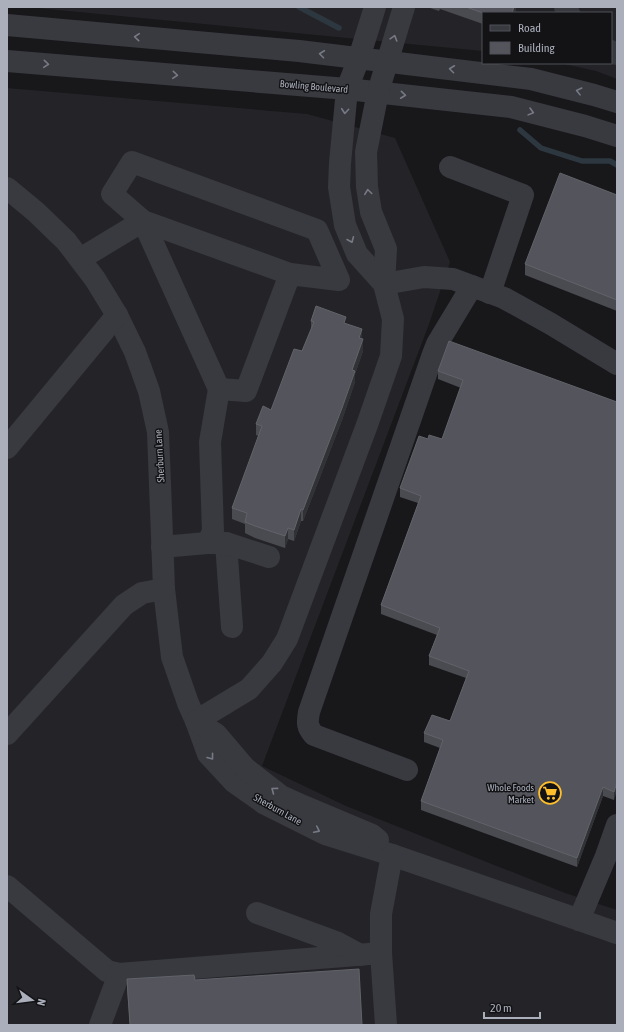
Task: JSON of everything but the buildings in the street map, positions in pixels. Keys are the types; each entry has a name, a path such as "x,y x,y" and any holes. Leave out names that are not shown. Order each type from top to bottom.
{"street":[{"path":"375,7 348,89 339,187 345,225 358,254 380,272"},
{"path":"196,721 249,689 272,663 287,639 367,425 391,356 393,319 380,272 386,249 370,212 367,187 366,152 378,92 404,7"},
{"path":"7,25 299,51 531,79 617,102"},
{"name":"Bowling Boulevard","path":"7,61 348,89 511,107 585,126 617,136"},
{"path":"339,280 317,230 132,162 112,194 143,221 290,274 339,280 380,272 453,279 504,298 551,324 617,364"},
{"path":"407,770 314,735 308,729 307,720 432,354 437,344 481,289 523,195 450,167"},
{"name":"Sherburn Lane","path":"7,188 36,212 66,241 95,279 117,315 135,352 146,385 158,432 164,589 172,658 196,721 216,734 245,768 281,796 372,835 392,855 617,933"},
{"path":"80,259 143,221"},
{"path":"143,221 219,389 210,442 213,532 217,543 232,627"},
{"path":"219,389 246,391 290,274"},
{"path":"7,448 117,315"},
{"path":"162,547 217,543 269,557"},
{"path":"7,734 124,605 142,593 164,589"},
{"path":"579,920 606,856 617,825"},
{"path":"386,1025 371,954 381,914 392,855"},
{"path":"7,886 107,971 119,974 371,954"},
{"path":"257,913 371,954"},
{"path":"100,1025 119,974"}],"shaded area":[{"path":"27,7 617,7 617,79 596,71 564,64 612,64 612,12 482,12 482,51"},
{"path":"7,88 307,114 395,138 450,262 429,324 262,766 346,806 565,893 617,910 617,1025 7,1025"}],"waterway":[{"path":"299,7 339,28"},
{"path":"520,130 541,148 582,161 610,161 617,165"}],"place":[{"name":"Whole Foods Market","path":"550,793"}]}
